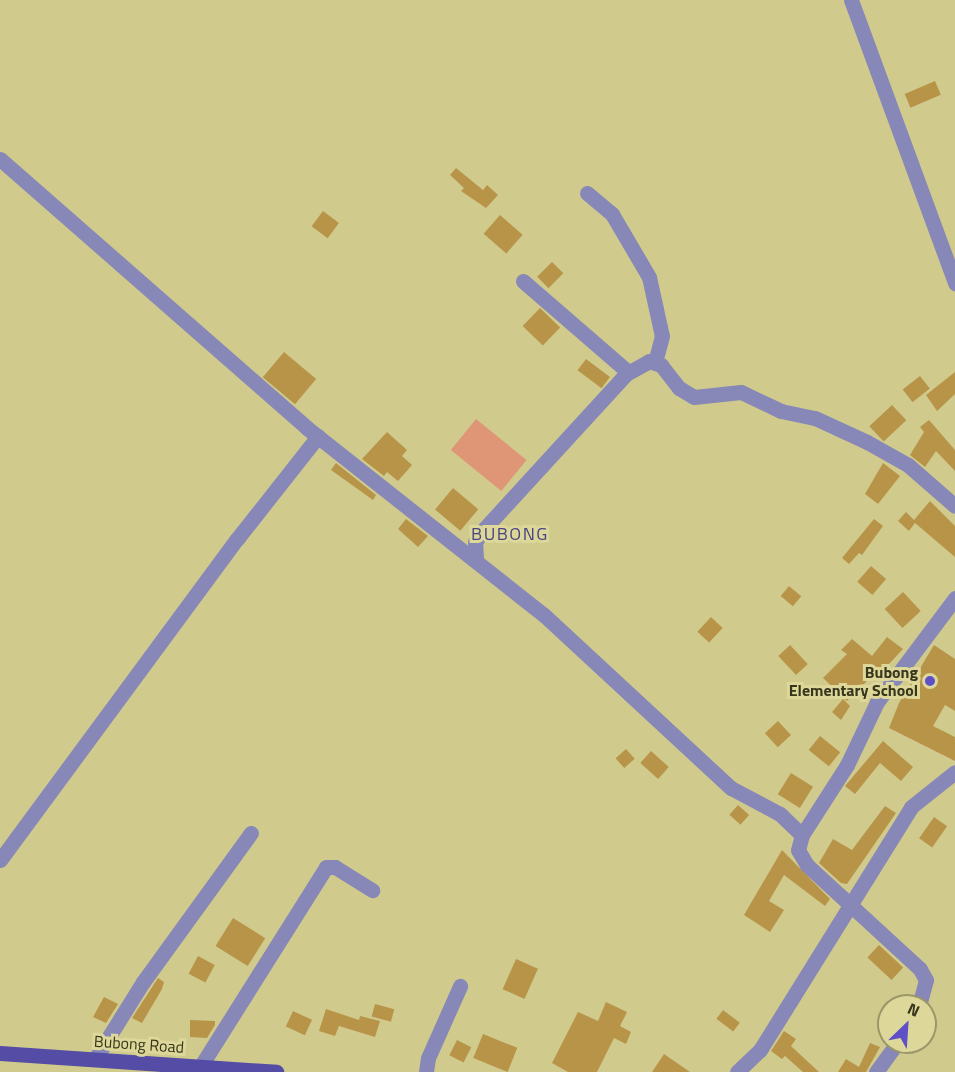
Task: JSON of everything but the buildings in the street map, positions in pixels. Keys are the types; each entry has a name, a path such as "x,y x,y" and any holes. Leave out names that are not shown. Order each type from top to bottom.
{"main road":[{"name":"Bubong Road","path":"0,1053 199,1069 276,1072"}],"street":[{"path":"851,0 955,283"},
{"path":"0,159 318,436 476,559 562,631 731,788 780,814 802,835"},
{"path":"587,193 612,214 649,277 662,336 655,362"},
{"path":"523,281 628,372"},
{"path":"476,559 475,542 484,529 628,372 643,363 655,362"},
{"path":"655,362 679,388 694,397 741,392 782,411 814,418 867,442 908,465 955,506"},
{"path":"0,861 237,538 318,436"},
{"path":"921,994 925,975 801,859 798,850 802,835 847,765 877,702 955,598"},
{"path":"737,1072 760,1050 911,807 955,772"},
{"path":"94,1059 143,982 251,833"},
{"path":"199,1069 326,867 335,867 372,890"},
{"path":"426,1072 428,1058 460,986"},
{"path":"876,1072 889,1054"}],"shaded area":[{"path":"476,419 527,460 501,491 451,450"}],"place":[{"name":"Bubong Elementary School","path":"930,681"}],"district":[{"name":"BUBONG","path":"510,534"}]}
